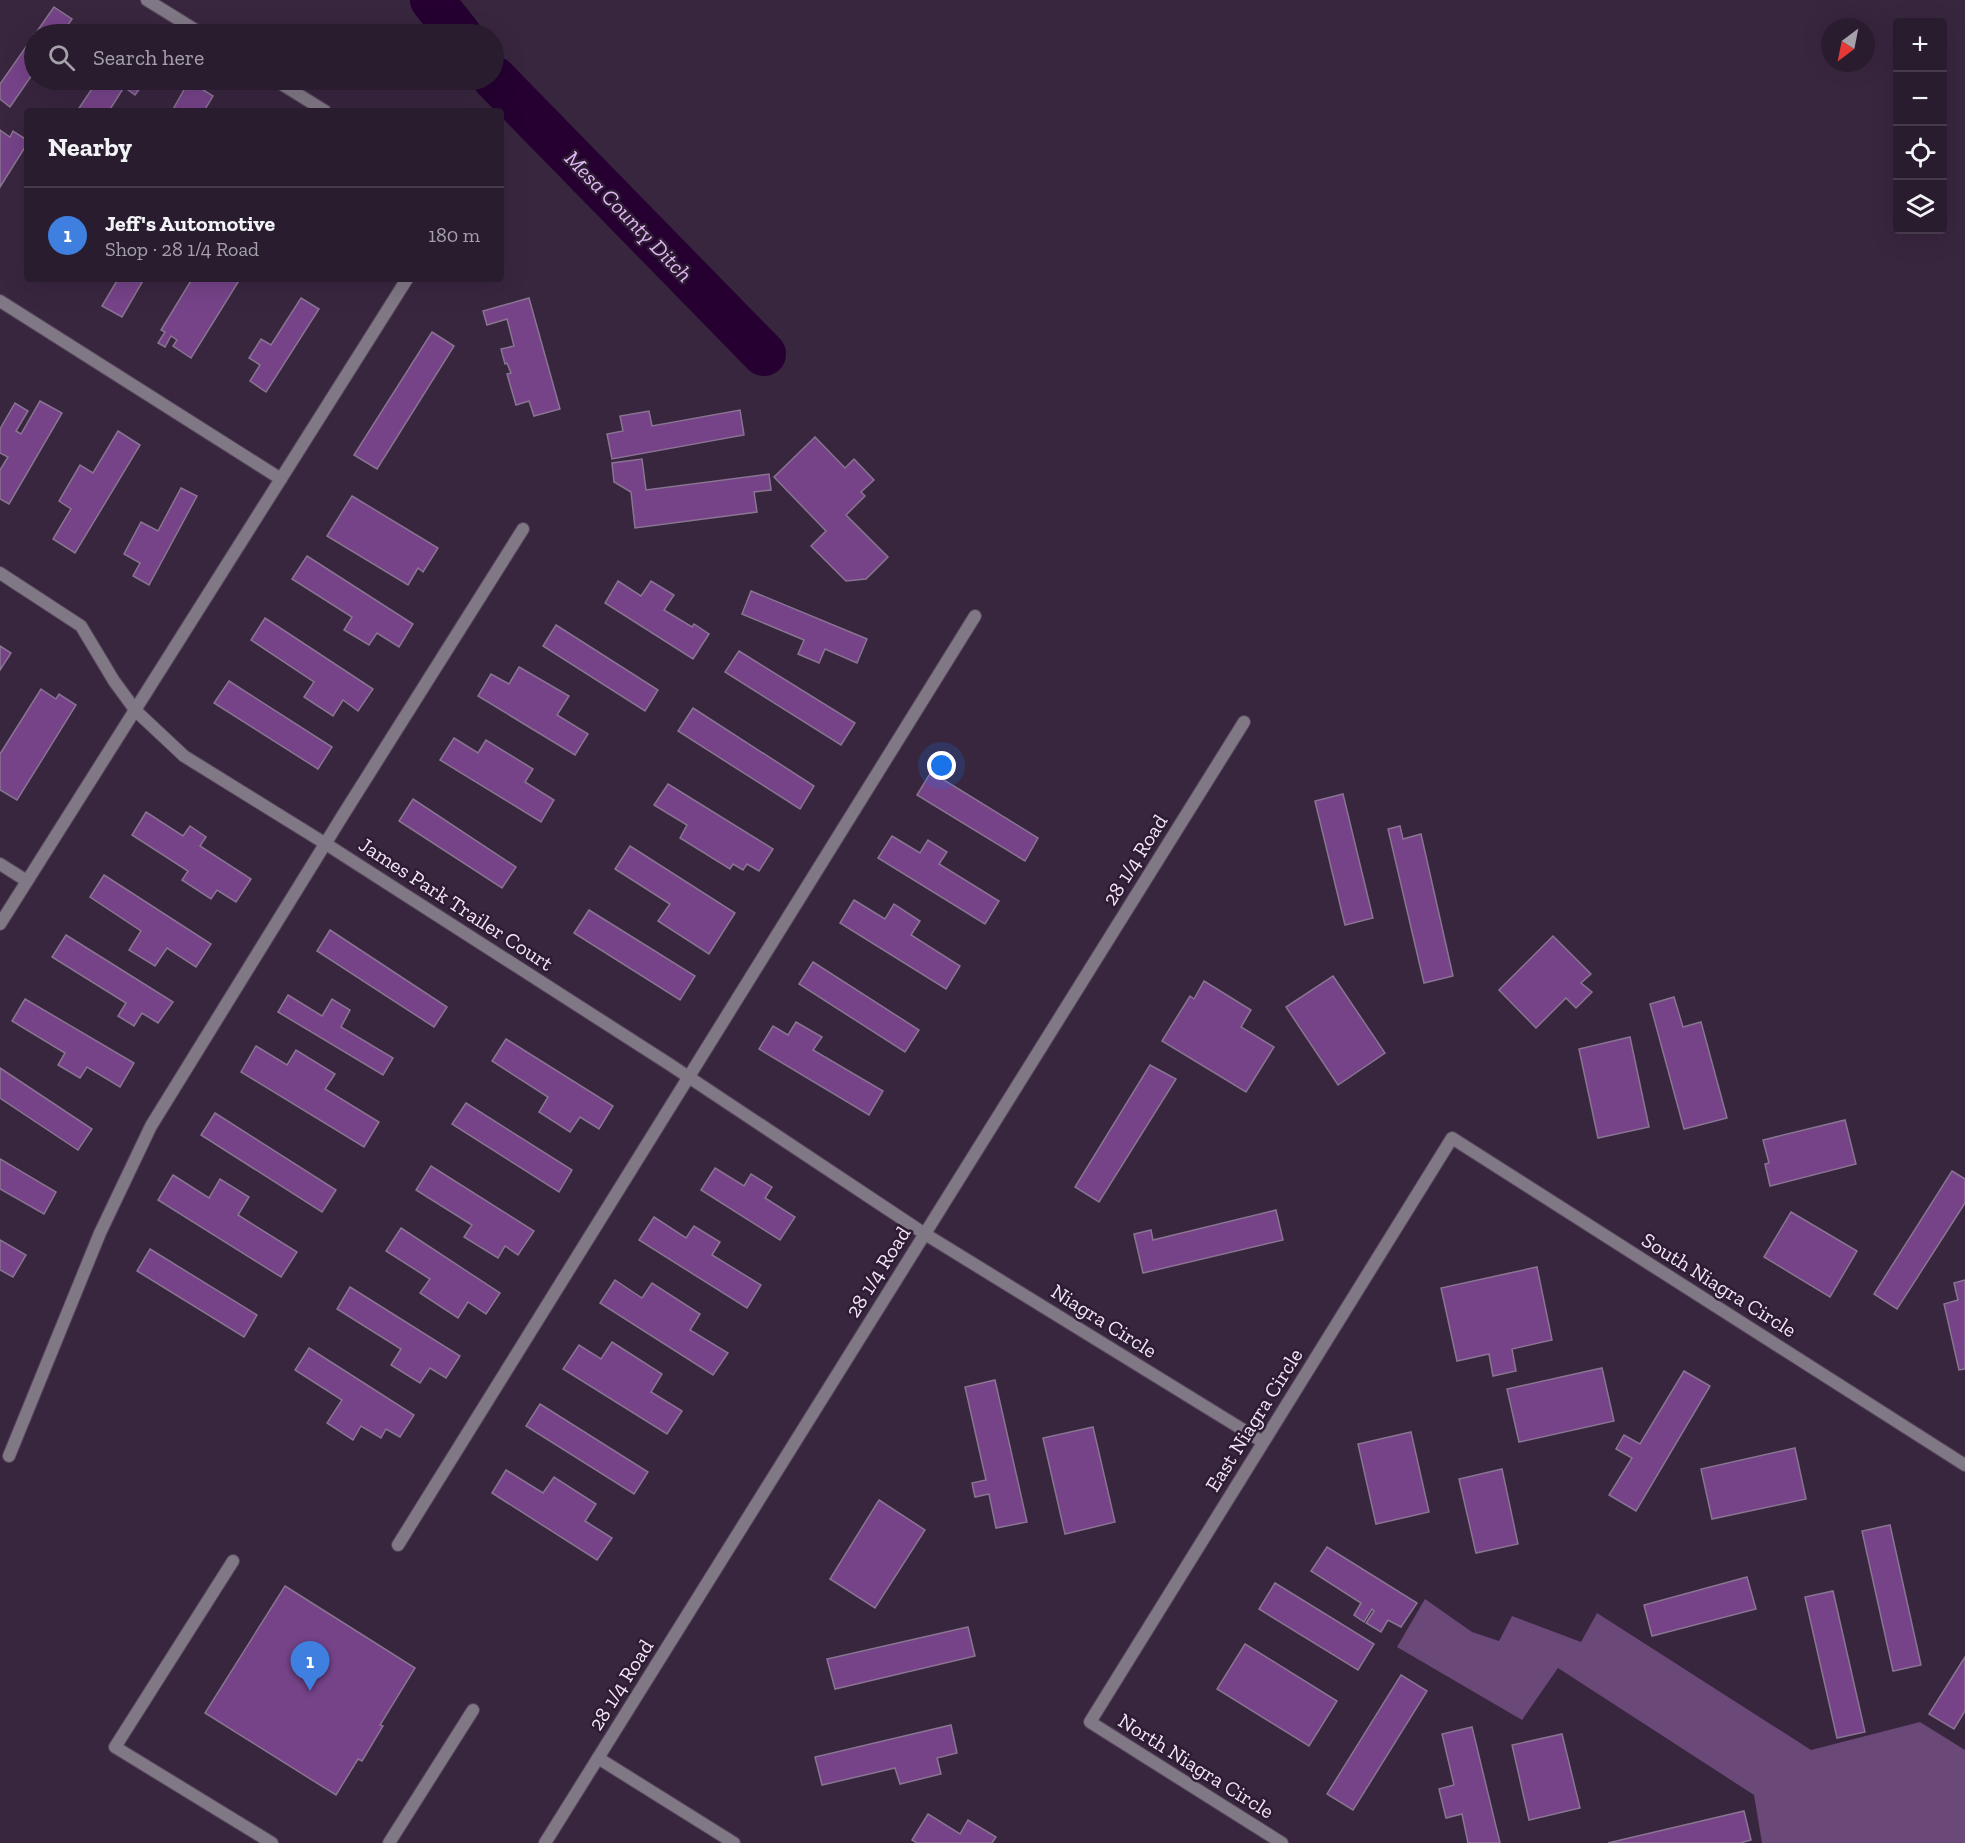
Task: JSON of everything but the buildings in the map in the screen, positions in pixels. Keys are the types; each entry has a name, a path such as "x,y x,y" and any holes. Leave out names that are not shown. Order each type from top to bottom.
{"street":[{"path":"147,0 186,24"},
{"path":"291,90 321,108"},
{"path":"0,924 405,282"},
{"path":"0,301 281,479"},
{"path":"9,1456 100,1233 151,1126 343,815 524,529"},
{"name":"James Park Trailer Court","path":"0,573 81,626 114,681 136,711 184,756 326,844 688,1077 925,1234"},
{"path":"398,1545 975,616"},
{"name":"28 1/4 Road","path":"545,1843 1244,722"},
{"path":"0,864 27,881"},
{"name":"East Niagra Circle","path":"1090,1722 1452,1138"},
{"name":"South Niagra Circle","path":"1452,1138 1965,1465"},
{"name":"Niagra Circle","path":"925,1234 1263,1442"},
{"path":"233,1561 115,1747 272,1843"},
{"path":"389,1843 473,1710"},
{"name":"North Niagra Circle","path":"1090,1722 1282,1843"},
{"path":"598,1758 734,1843"}],"shaded area":[{"path":"1425,1599 1472,1632 1499,1641 1512,1616 1581,1642 1597,1613 1811,1750 1920,1722 1965,1750 1965,1843 1762,1843 1754,1795 1558,1668 1522,1720 1397,1647"}],"waterway":[{"name":"Mesa County Ditch","path":"432,0 451,24"},
{"name":"Mesa County Ditch","path":"504,88 764,354"}],"place":[{"name":"Jeff's Automotive","path":"310,1691"}]}
